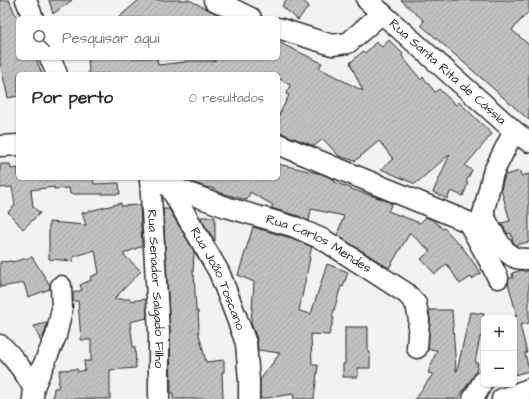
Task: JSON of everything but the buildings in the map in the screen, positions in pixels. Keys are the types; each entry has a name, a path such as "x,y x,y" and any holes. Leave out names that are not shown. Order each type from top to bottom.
{"street":[{"path":"26,0 32,16"},
{"path":"214,0 247,16"},
{"path":"280,29 332,45 348,43 375,6"},
{"name":"Rua Santa Rita de Cássia","path":"375,6 521,136"},
{"path":"51,60 55,72"},
{"path":"498,278 491,264 475,218 493,174 521,136"},
{"path":"0,146 16,145"},
{"path":"280,145 475,218 491,231 504,249 515,258 529,259"},
{"name":"Rua Senador Salgado Filho","path":"150,180 160,332 159,399"},
{"path":"153,180 170,186"},
{"name":"Rua Carlos Mendes","path":"170,186 226,207 295,227 319,238 406,293 416,304 419,320 417,348"},
{"name":"Rua João Toscano","path":"170,186 219,272 236,316 246,343 249,399"},
{"path":"33,394 56,336 62,309 61,286"},
{"path":"0,344 8,351 33,394"},
{"path":"473,399 481,385"},
{"path":"502,399 529,389"}]}
